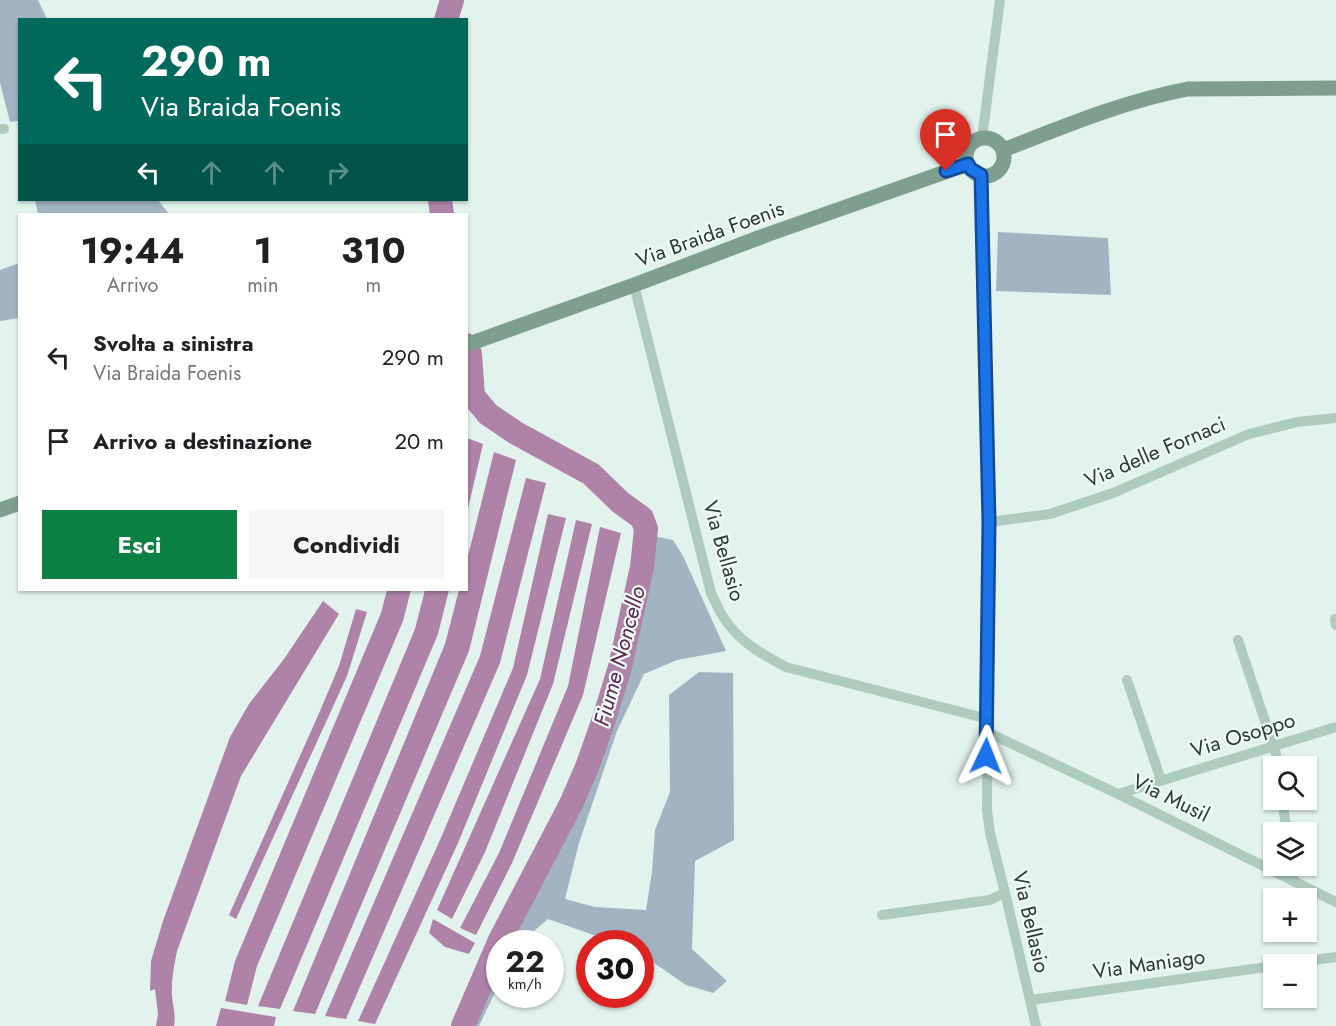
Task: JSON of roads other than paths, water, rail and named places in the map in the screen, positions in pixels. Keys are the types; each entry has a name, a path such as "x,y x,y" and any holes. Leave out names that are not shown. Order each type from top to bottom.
{"street":[{"path":"982,138 1000,0"},
{"path":"1003,150 1164,93 1188,89 1336,88"},
{"path":"982,138 993,140 1003,150 1003,164 991,175 981,175 971,169 966,158 967,150 972,143 982,138"},
{"name":"Via Braida Foenis","path":"468,344 968,164"},
{"name":"Via Bellasio","path":"981,175 989,522 987,810 990,833 1036,1026"},
{"name":"Via Bellasio","path":"634,285 711,593 724,619 757,652 786,667 988,719"},
{"name":"Via delle Fornaci","path":"989,522 1050,514 1113,493 1249,434 1297,422 1336,418"},
{"path":"0,510 18,504"},
{"path":"1238,640 1276,756"},
{"path":"1127,680 1161,780"},
{"name":"Via Osoppo","path":"1118,794 1336,728"},
{"name":"Via Musil","path":"987,732 1336,902"},
{"path":"1293,876 1294,881"},
{"path":"882,915 990,900 1004,893"},
{"path":"1317,960 1336,957"},
{"name":"Via Maniago","path":"1031,1000 1263,968"}],"waterway":[{"name":"Fiume Noncello","path":"447,18 452,0"},
{"name":"Fiume Noncello","path":"440,201 442,213"},
{"name":"Fiume Noncello","path":"463,1026 500,940 571,804 587,767 620,667 642,567 646,529 642,518 620,502 591,474 516,433 488,414 473,396 468,350"}]}
